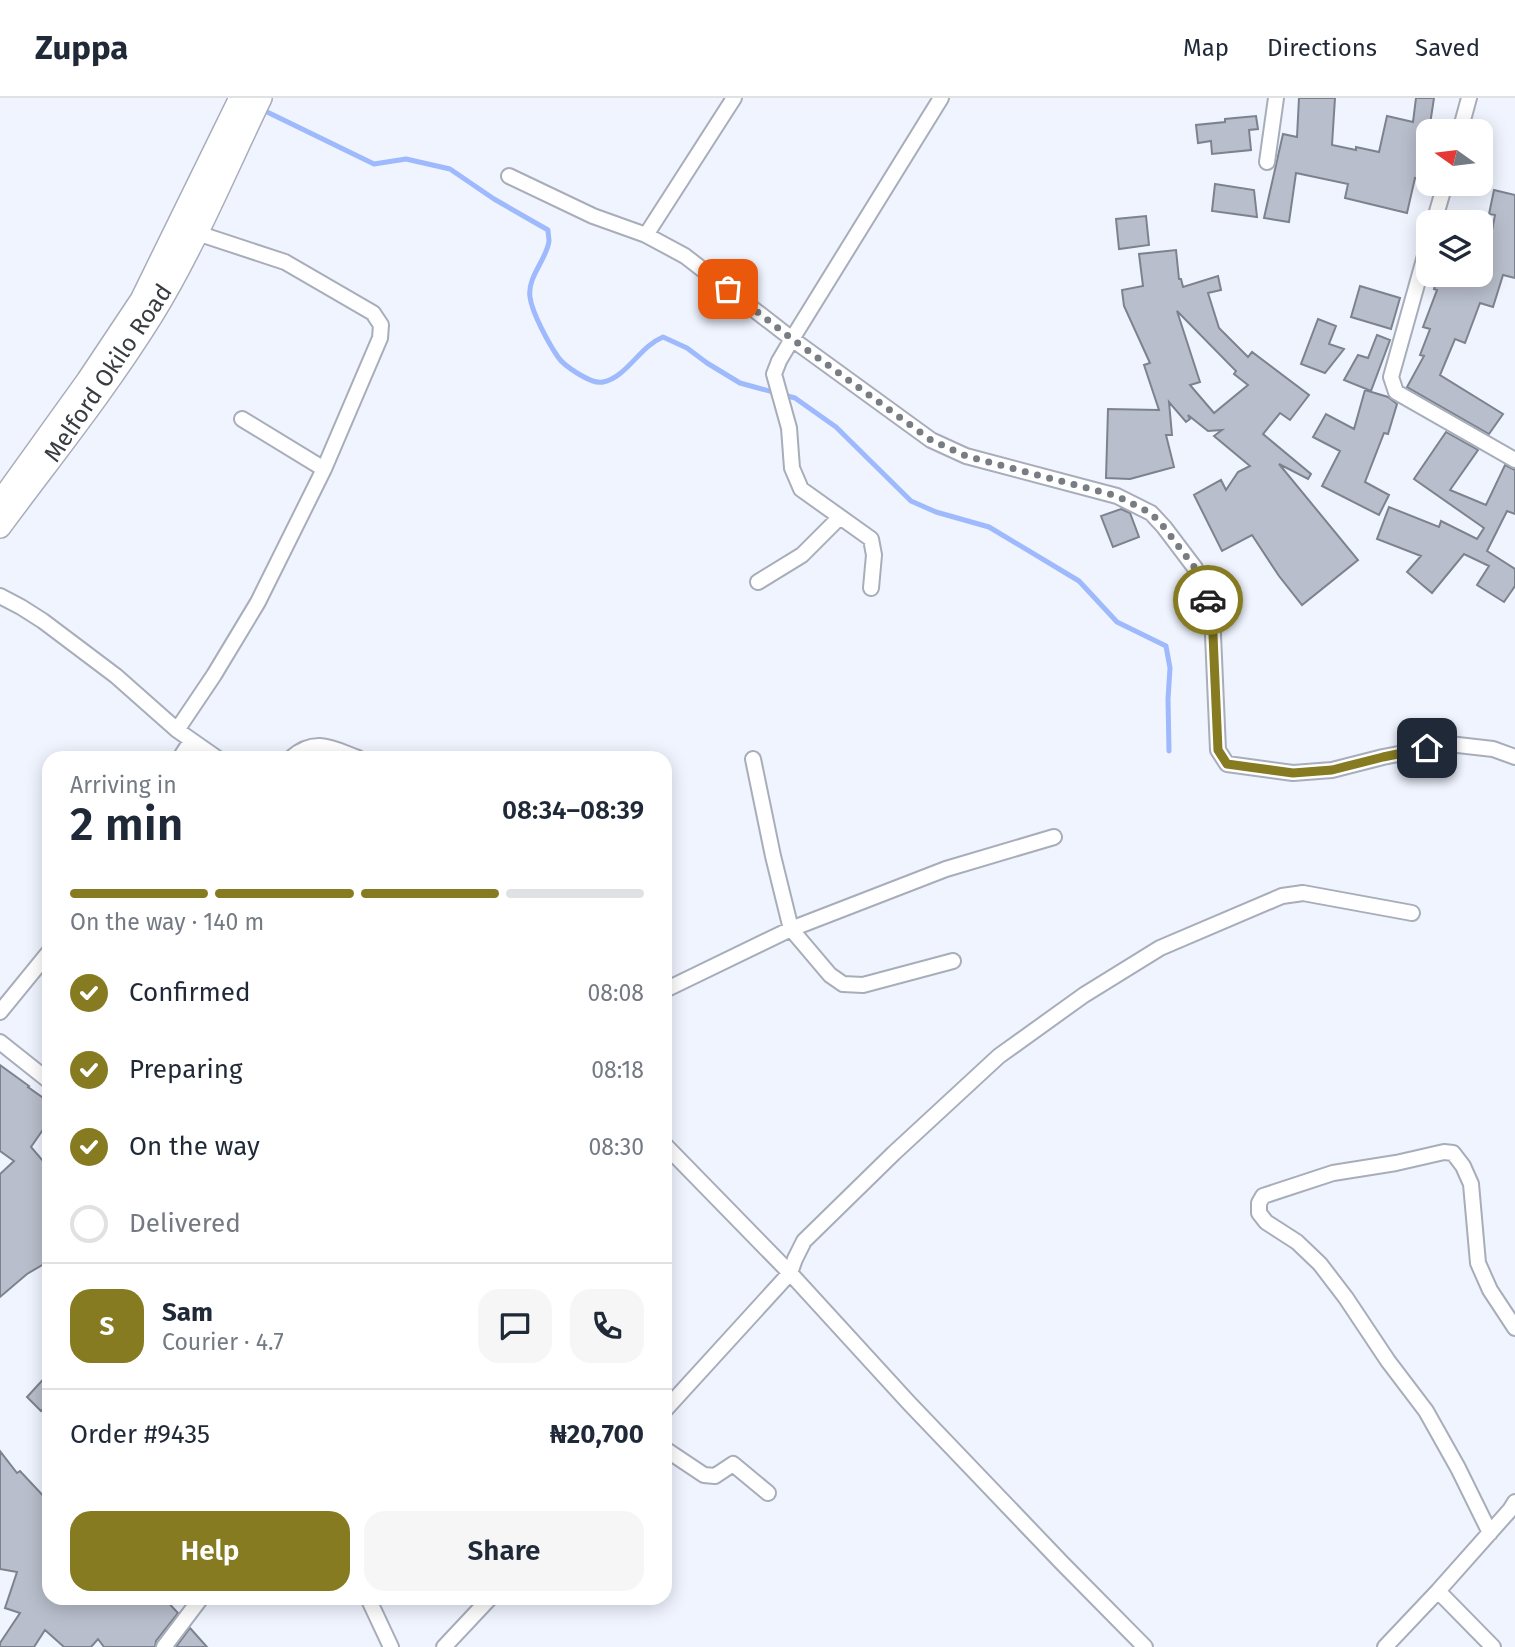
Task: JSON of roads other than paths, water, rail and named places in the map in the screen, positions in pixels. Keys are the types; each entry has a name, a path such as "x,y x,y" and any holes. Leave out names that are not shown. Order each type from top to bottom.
{"main road":[{"name":"Melford Okilo Road","path":"0,527 99,394 152,315 197,233 228,143 240,98"},
{"name":"Melford Okilo Road","path":"0,502 141,300 228,143 261,98"}],"street":[{"path":"646,235 734,98"},
{"path":"871,588 874,555 871,539 801,489 792,468 789,428 774,374 792,339 941,98"},
{"path":"1267,162 1276,98"},
{"path":"1463,119 1469,98"},
{"path":"509,176 593,216 646,235 685,256 792,339 931,440 966,456 1117,496 1151,513 1195,568 1212,612 1218,750 1227,764 1293,773 1332,770 1449,744 1493,749 1515,757"},
{"path":"177,730 258,602 324,470 380,338 381,325 373,313 285,262 197,233"},
{"path":"1416,287 1391,377 1396,392 1515,460"},
{"path":"242,419 324,470"},
{"path":"758,582 802,555 840,517"},
{"path":"0,596 21,607 116,676 177,730 206,751"},
{"path":"185,751 191,741"},
{"path":"301,751 308,746 327,747 338,751"},
{"path":"753,759 791,929 830,975 843,984 863,985 953,961"},
{"path":"672,987 791,929 946,869 1054,837"},
{"path":"672,1402 790,1273 804,1241 999,1056 1084,995 1160,948 1282,896 1303,893 1412,913"},
{"path":"0,1012 42,961"},
{"path":"0,1042 42,1075"},
{"path":"672,1151 1145,1647"},
{"path":"1490,1533 1426,1411 1320,1264 1297,1242 1266,1222 1259,1213 1259,1203 1263,1196 1333,1173 1444,1152 1453,1153 1463,1166 1471,1184 1478,1263 1490,1290 1515,1328"},
{"path":"672,1454 704,1475 715,1476 733,1464 768,1493"},
{"path":"1385,1647 1515,1502"},
{"path":"1438,1591 1493,1647"},
{"path":"164,1647 196,1605"},
{"path":"371,1605 391,1647"},
{"path":"444,1647 483,1605"}],"waterway":[{"path":"261,109 374,164 406,159 450,169 494,199 548,230 547,248 531,282 531,304 558,357 579,374 598,382 611,379 663,337 687,348 740,383 795,398 836,427 911,501 936,512 989,527 1079,581 1117,622 1166,646 1170,668 1169,751"}]}
